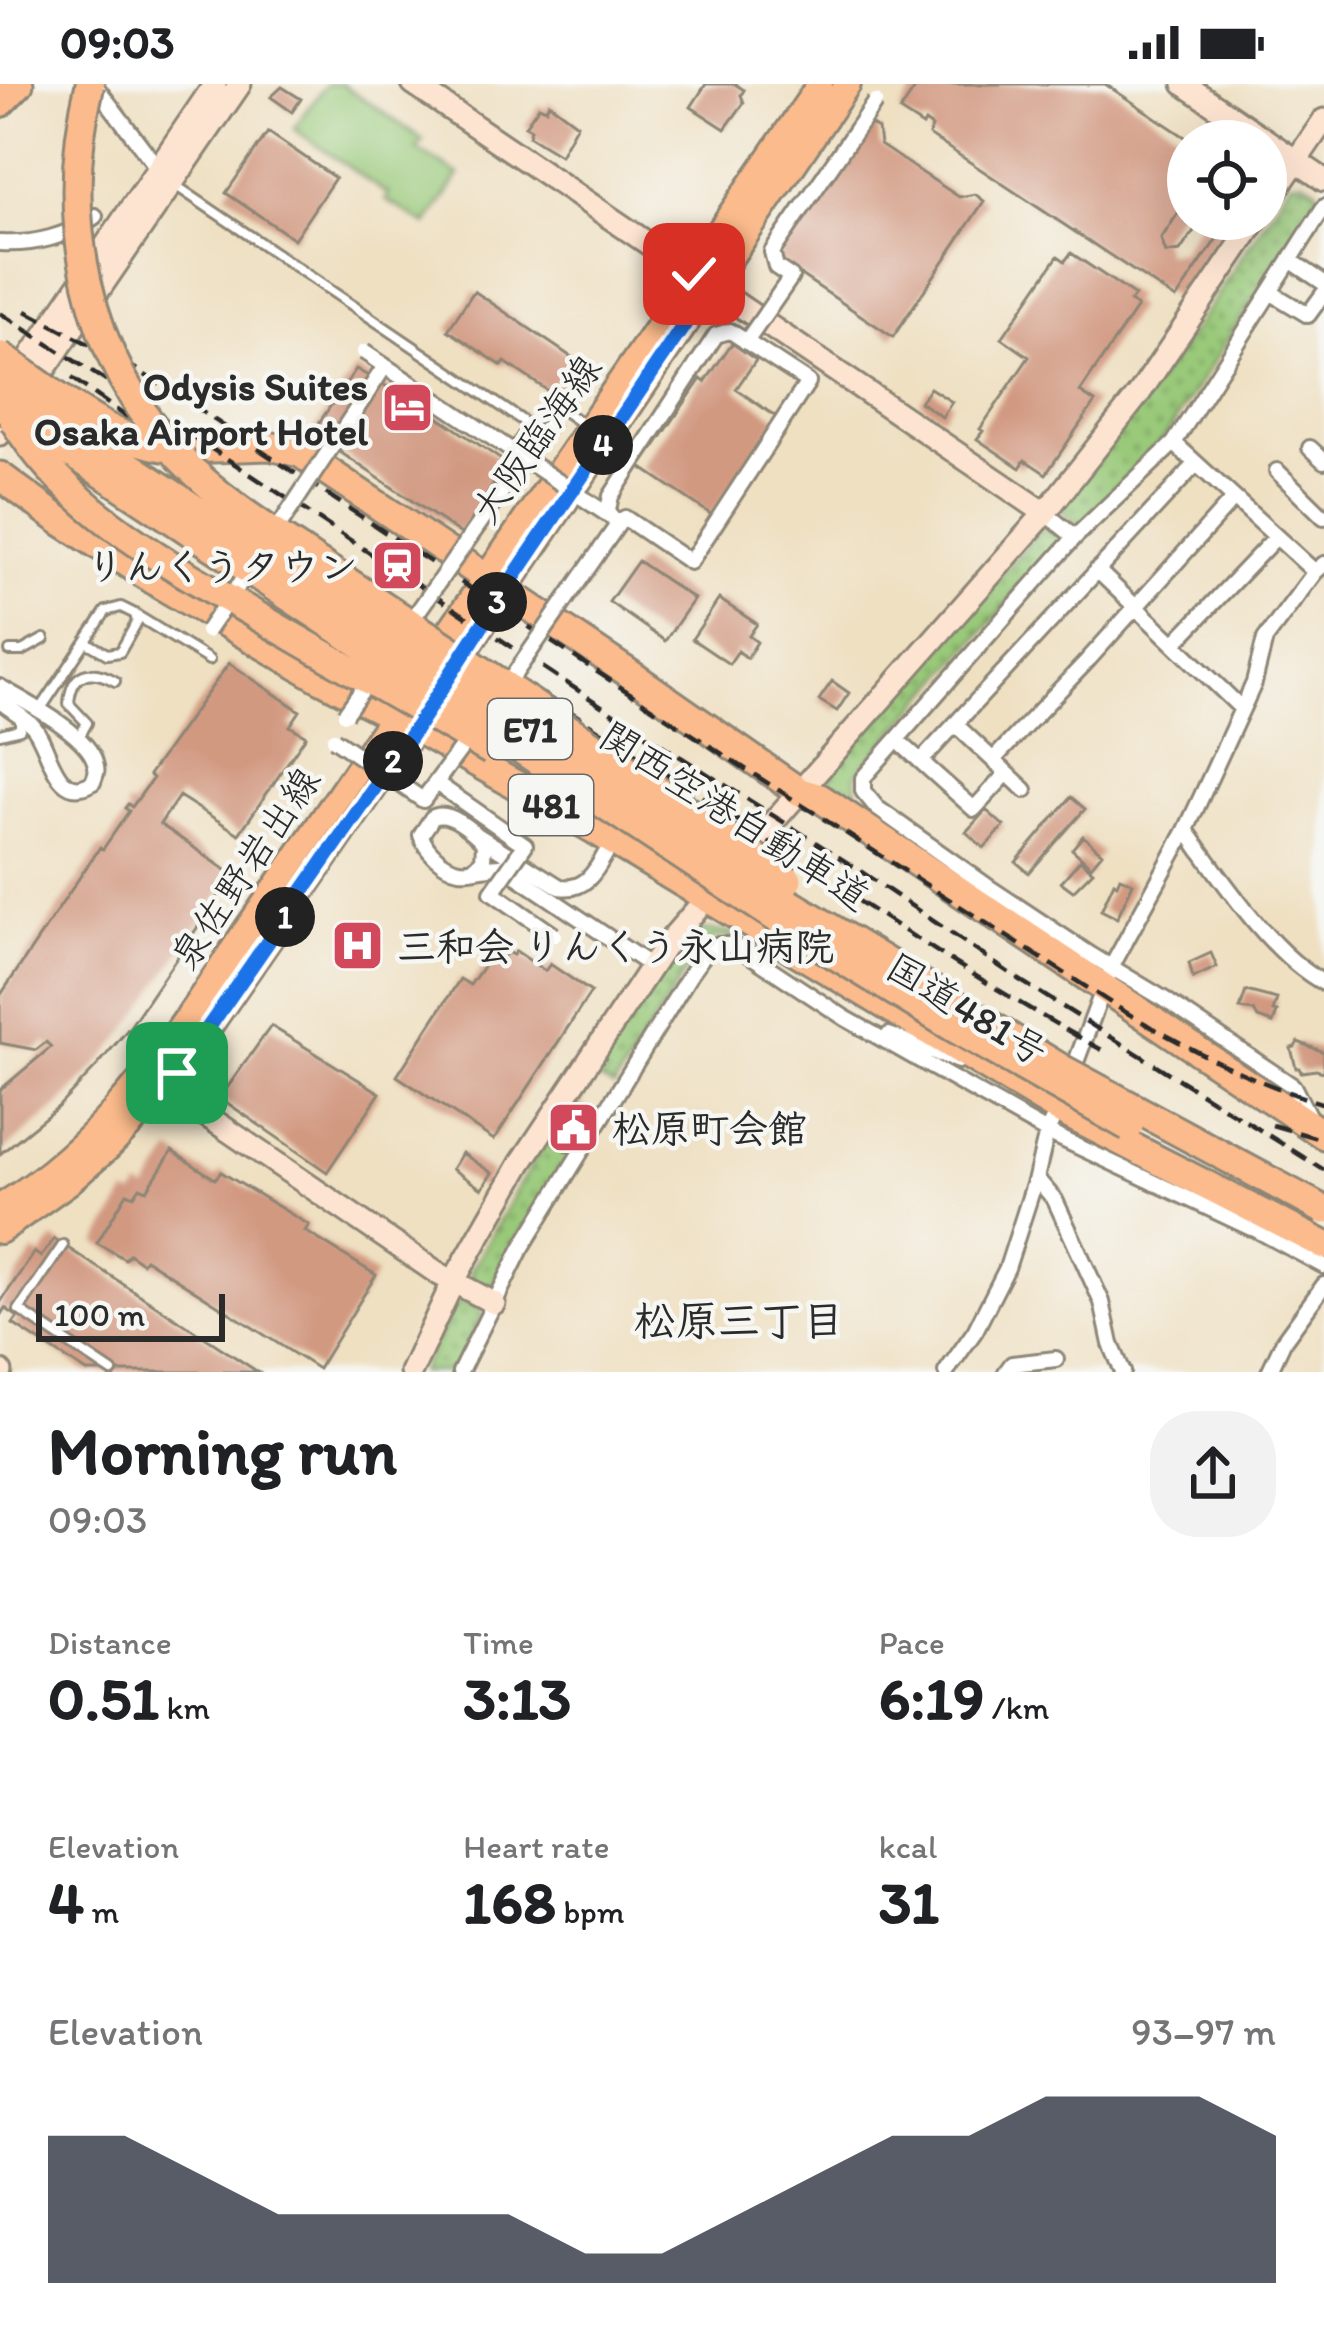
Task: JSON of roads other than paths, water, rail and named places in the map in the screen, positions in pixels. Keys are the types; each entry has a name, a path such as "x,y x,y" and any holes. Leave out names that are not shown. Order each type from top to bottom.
{"highway":[{"path":"0,103 19,84"},
{"path":"92,84 76,155 75,194 89,288 122,375 149,420 182,460 256,521 820,903 902,970"},
{"path":"0,356 139,443 187,449 269,446 300,453 800,792 820,798 1108,976 1320,1133"},
{"name":"関西空港自動車道","path":"0,381 778,896 1064,1070 1324,1210"},
{"path":"0,402 56,476 123,534 726,894 800,933"},
{"name":"関西空港自動車道","path":"0,402 800,933 1057,1088 1324,1231"},
{"name":"481","path":"0,476 161,585 405,722"},
{"name":"国道481号","path":"405,722 613,841 1012,1082 1053,1120 1157,1162 1324,1245"}],"main road":[{"name":"大阪臨海線","path":"405,722 703,279 707,249 820,84"},
{"name":"大阪臨海線","path":"495,584 588,428 848,84"},
{"name":"泉佐野岩出線","path":"0,1231 108,1148 405,722"},
{"name":"泉佐野岩出線","path":"0,1207 70,1156 157,1082"}],"street":[{"path":"92,84 164,175"},
{"path":"0,434 164,175 215,84"},
{"path":"0,402 164,175 240,84"},
{"path":"413,84 1076,537"},
{"path":"1184,84 1324,180"},
{"path":"746,342 791,277 776,267 772,253 874,102"},
{"path":"1287,174 1324,120"},
{"path":"1108,976 1091,956 867,798 863,778 1076,537 1174,443 1324,207"},
{"path":"0,243 48,239 94,215"},
{"path":"410,1372 453,1282 521,1163 651,966 1045,513 1139,394 1243,240"},
{"path":"1291,260 1324,283"},
{"path":"1270,292 1308,314 1324,293"},
{"path":"334,739 423,800 563,606 613,519 611,496 716,335 730,331 808,382 690,562 625,518 613,519 364,352"},
{"path":"207,631 385,367"},
{"path":"345,713 555,413"},
{"path":"955,1369 995,1297 1019,1236 1053,1120 1108,976 1186,830 1254,683 1265,639 1319,568 1276,537 1174,443"},
{"path":"1310,448 1324,461"},
{"path":"921,761 1196,464"},
{"path":"1277,471 1324,517"},
{"path":"992,760 1234,498"},
{"path":"1175,643 1276,537"},
{"path":"1097,570 1241,708"},
{"path":"0,687 79,739 96,765 93,782 85,787 69,786 59,778 34,727 0,701"},
{"path":"955,724 1025,790"},
{"path":"897,740 974,809 1007,773"},
{"path":"436,783 525,845 492,892 554,935"},
{"path":"613,841 589,880 571,889 560,887 450,817 431,819 421,835 428,851 456,869 502,866 651,966"},
{"path":"1186,830 1241,907 1307,974 1324,983"},
{"path":"474,868 483,860 484,851 476,834"},
{"path":"885,842 987,886"},
{"path":"460,1372 533,1228 669,1006 706,952 718,945 731,945 845,1018 1053,1120 1324,1266"},
{"path":"845,1018 1012,1082"},
{"path":"157,1082 453,1282 494,1303"},
{"path":"1157,1162 1251,1228"},
{"path":"1036,1178 1055,1200 1102,1302 1123,1372"},
{"path":"1269,1372 1284,1340 1324,1285"},
{"path":"1006,1372 1012,1364 1056,1359"}],"lane":[{"path":"164,175 523,421 526,430 517,444"},
{"path":"555,413 588,428"},
{"path":"39,712 106,611 121,607 208,660"},
{"path":"86,642 107,654 120,652 137,622 135,614"},
{"path":"10,651 31,648 44,639"},
{"path":"79,739 87,723 69,704 76,682 91,671 115,681"},
{"path":"0,734 20,729 20,717"},
{"path":"63,1245 19,1310 112,1372"}],"railway":[{"path":"26,311 134,368 1122,1010 1220,1063 1324,1104"},
{"path":"0,313 856,868 1018,979 1324,1170"},
{"path":"72,378 291,530 880,915 1102,1050"},
{"path":"1272,1125 1324,1140"}],"place":[{"name":"Odysis Suites Osaka Airport Hotel","path":"407,408"},
{"name":"りんくうタウン","path":"397,566"},
{"name":"三和会 りんくう永山病院","path":"358,946"},
{"name":"松原町会館","path":"573,1128"}],"district":[{"name":"松原三丁目","path":"739,1320"}]}
